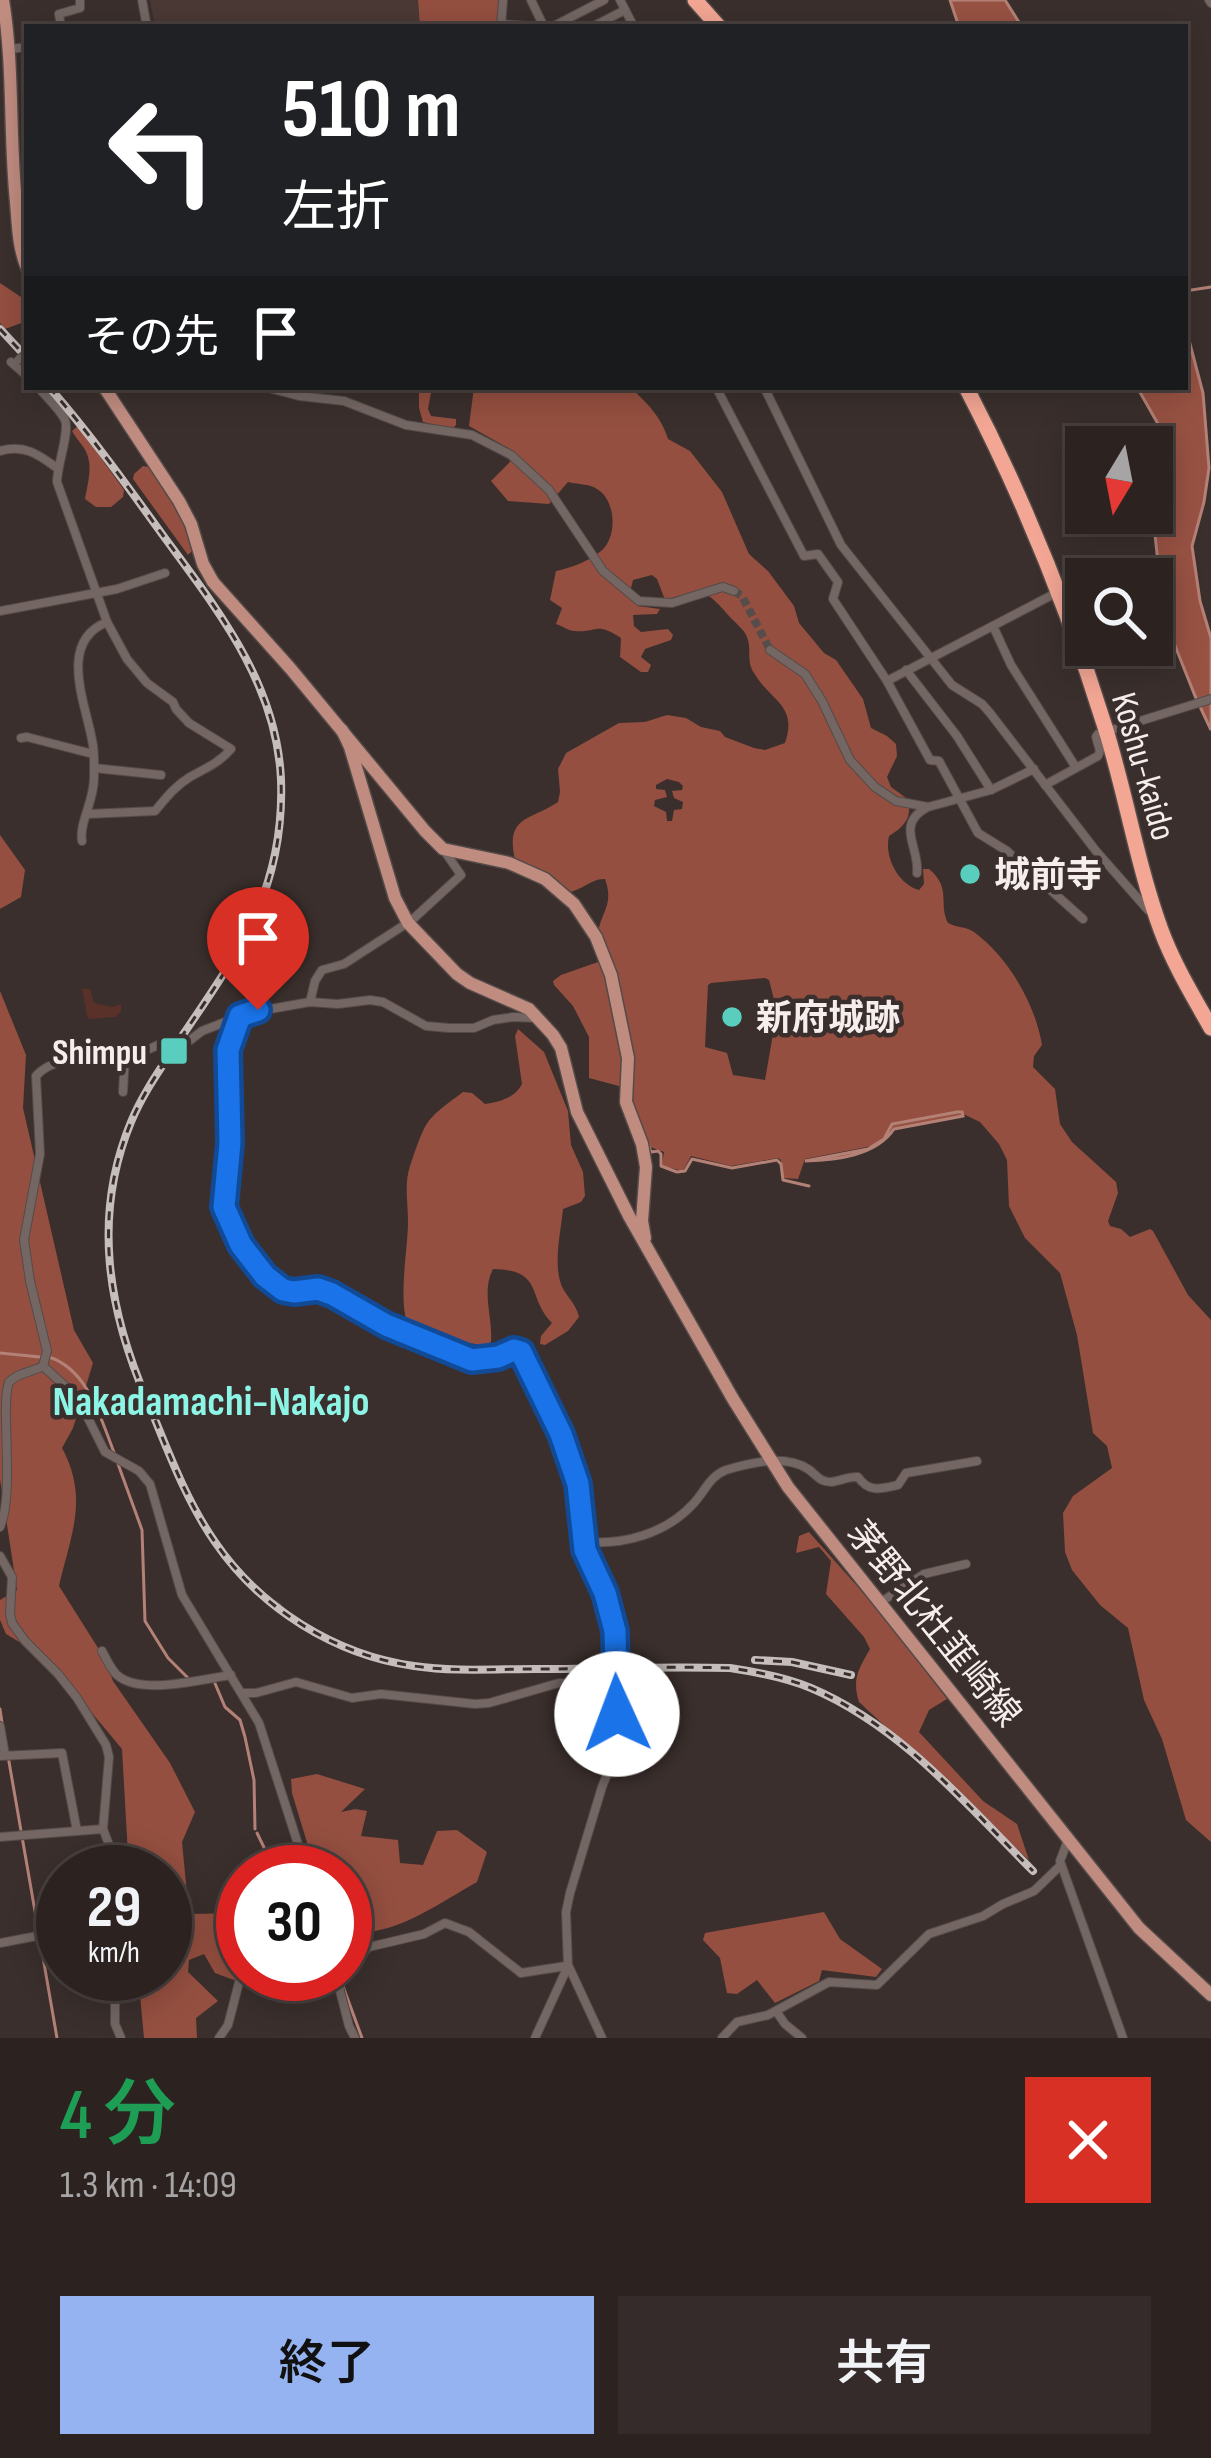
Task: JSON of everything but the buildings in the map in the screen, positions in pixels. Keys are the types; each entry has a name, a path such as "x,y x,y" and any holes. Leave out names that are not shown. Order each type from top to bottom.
{"highway":[{"path":"695,0 716,24"},
{"name":"Koshu-kaido","path":"968,390 1057,593 1108,730 1160,926 1211,1034"}],"main road":[{"path":"4,0 24,260"},
{"path":"106,390 179,501 213,582 442,848"},
{"path":"342,730 395,898 408,923 457,974 529,1009 542,1021"},
{"name":"茅野北杜韮崎線","path":"442,848 533,872 564,894 596,937 611,975 628,1058 626,1102 643,1149 642,1221 652,1259"},
{"name":"茅野北杜韮崎線","path":"542,1021 561,1048 577,1112 652,1259 769,1459 1156,1946 1211,1995"}],"street":[{"path":"61,24 59,14 80,8 80,0"},
{"path":"554,24 604,0"},
{"path":"620,0 632,24"},
{"path":"598,24 625,10"},
{"path":"10,49 24,47"},
{"path":"40,390 68,428 57,467 61,495 107,622 147,683 173,702 189,723 231,749 176,788 155,812 88,814"},
{"path":"276,390 344,401 406,425 472,435 511,454 549,490 603,572 639,601 671,603 723,587 734,590"},
{"path":"718,390 804,556 818,554 838,582 833,599 887,681 930,760 939,761 978,833 1021,862 1083,919"},
{"path":"765,390 842,545 952,685 990,712 1096,851 1142,901 1166,959 1182,989 1187,986"},
{"path":"0,451 13,447 33,450 57,467"},
{"path":"0,610 136,584 164,573"},
{"path":"887,681 1057,593"},
{"path":"82,842 80,832 94,793 94,768 78,664 88,635 107,622"},
{"path":"993,626 1011,665 1076,766"},
{"path":"770,650 805,674 856,769 888,797 909,806 928,807"},
{"path":"906,670 991,790"},
{"path":"1045,785 1098,756 1096,737 1108,730 1211,699"},
{"path":"21,738 93,754"},
{"path":"94,768 161,775"},
{"path":"917,873 911,823 916,814 991,790 1034,769"},
{"path":"310,1002 322,970 344,964 408,923 460,875 442,848"},
{"path":"189,1041 240,1016 310,1002 382,1002 426,1025 449,1028 474,1028 513,1017 542,1021"},
{"path":"240,1016 228,1050 230,1143 224,1207 241,1245 265,1276 283,1290 318,1289 332,1294 386,1325 472,1360 521,1352 561,1434 578,1484 584,1542 608,1601 616,1640 621,1740 602,1787 566,1912 568,1966 602,2038"},
{"path":"44,1366 47,1351 24,1240 40,1154 36,1076 49,1064 146,1051 176,1039"},
{"path":"122,1092 125,1054"},
{"path":"44,1366 85,1412 101,1448 139,1471 150,1484 178,1586 243,1693 265,1740 298,1845"},
{"path":"0,1527 5,1387 11,1379 44,1366"},
{"path":"584,1542 608,1544 658,1530 694,1503 714,1476 769,1459 807,1468 815,1478 829,1482 858,1477 875,1490 898,1485 906,1473 977,1461"},
{"path":"0,1556 12,1577 12,1623 77,1698 106,1745 110,1757 104,1829 110,1845"},
{"path":"880,1603 923,1574 966,1564"},
{"path":"102,1651 116,1674 140,1685 191,1684 231,1675"},
{"path":"243,1693 296,1682 352,1698 381,1694 475,1704 560,1683 616,1682"},
{"path":"0,1726 3,1755 62,1753 77,1831"},
{"path":"0,1837 104,1829"},
{"path":"1069,1839 1061,1865 1123,2038"},
{"path":"722,2038 737,2022 776,2012 829,1982 878,1985 929,1934 983,1916 1034,1891 1061,1865"},
{"path":"372,1946 424,1934 446,1923 470,1932 521,1973 568,1966"},
{"path":"0,1943 36,1936"},
{"path":"535,2038 568,1966"},
{"path":"115,2001 115,2024 121,2038"},
{"path":"219,2038 234,2001"},
{"path":"342,2001 356,2038"},
{"path":"776,2012 802,2038"}],"shaded area":[{"path":"150,0 418,0 420,24 154,24"},
{"path":"418,0 503,0 501,24 420,24"},
{"path":"950,0 1005,0 1020,24 958,24"},
{"path":"0,283 24,299 24,322 5,329 0,323"},
{"path":"1188,336 1203,393 1209,468 1192,546 1211,638 1211,730 1173,641 1173,558 1157,558 1155,535 1173,534 1173,426 1159,426 1139,390 1188,390"},
{"path":"419,390 431,390 431,416 456,419 456,425 452,429 423,422"},
{"path":"474,390 633,390 648,404 668,439 690,451 722,492 749,554 768,571 794,606 799,623 836,660 863,699 871,728 896,744 897,756 887,777 891,787 909,800 909,812 889,836 894,869 919,890 924,884 923,869 929,869 940,883 948,923 974,932 1009,968 1038,1029 1042,1045 1033,1067 1055,1089 1060,1124 1072,1142 1116,1182 1110,1226 1130,1237 1153,1231 1188,1295 1211,1320 1211,1842 1186,1820 1162,1739 1144,1700 1128,1628 1100,1605 1072,1570 1065,1552 1063,1513 1073,1496 1112,1468 1107,1446 1093,1433 1077,1335 1060,1273 1025,1238 1009,1206 1007,1160 999,1144 980,1122 957,1111 893,1124 884,1139 872,1146 805,1159 798,1179 783,1178 778,1158 731,1166 691,1156 683,1171 662,1166 664,1152 650,1147 642,1135 630,1108 631,1060 598,932 608,901 605,879 568,892 515,860 514,835 522,821 558,802 558,769 566,753 619,723 667,715 686,718 765,750 785,743 788,720 752,669 746,634 707,595 665,600 652,575 633,580 630,592 638,606 660,609 657,614 633,615 634,626 641,632 668,629 673,635 645,649 641,657 651,665 648,672 620,657 621,638 613,633 572,631 556,624 562,608 550,600 556,571 601,551 610,537 611,510 594,487 568,482 549,504 508,501 491,481 510,462 508,448 469,426","holes":["667,779 679,782 682,790 672,791 683,802 682,809 674,810 672,821 667,821 666,812 654,806 655,800 667,797 656,785","769,980 777,1011 765,1080 733,1075 727,1053 705,1047 708,985"]},
{"path":"78,426 124,490 111,507 96,507 85,499 90,467 72,431"},
{"path":"143,466 149,467 181,516 193,550 188,555 133,479"},
{"path":"0,835 25,870 21,897 0,909"},
{"path":"601,961 625,1060 619,1086 589,1078 589,1037 553,981"},
{"path":"82,989 90,989 94,1003 121,1004 121,1011 116,1017 88,1019"},
{"path":"0,991 26,1055 23,1108 74,1330 93,1363 62,1448 76,1500 59,1586 105,1659 113,1681 170,1763 195,1812 182,1845 127,1845 122,1749 46,1658 6,1634 0,1600 17,1590 0,1479"},
{"path":"518,1029 544,1052 568,1111 571,1145 583,1172 585,1196 563,1209 558,1254 562,1286 579,1317 568,1331 540,1344 552,1323 528,1280 493,1269 488,1287 491,1342 487,1346 411,1333 403,1294 407,1180 414,1153 430,1119 463,1092 485,1104 519,1089"},
{"path":"962,1112 963,1116 894,1129 886,1138 877,1145 866,1151 854,1155 805,1161 868,1149 884,1139 892,1124"},
{"path":"809,1532 874,1605 947,1699 929,1710 919,1732 983,1801 1017,1824 1029,1860 859,1702 857,1675 870,1649 826,1594 831,1561 819,1547 796,1553 799,1536"},
{"path":"317,1774 365,1789 341,1812 367,1811 361,1836 398,1840 400,1863 423,1865 437,1831 457,1830 487,1852 477,1882 397,1925 372,1931 372,1845 308,1845 291,1779"},
{"path":"824,1912 840,1939 882,1969 876,1977 822,1970 819,1981 775,2003 757,1980 737,1994 727,1993 720,1958 703,1940 705,1933"},
{"path":"192,1914 216,1914 216,1973 204,1954 192,1959"},
{"path":"192,1976 218,2001 196,2018 197,2038 144,2038 141,2001 192,2001"}],"waterway":[{"path":"1188,291 1211,287"},
{"path":"648,1144 651,1152 661,1154 661,1166 677,1172 685,1171 692,1159 732,1168 777,1160 783,1180 809,1186"},
{"path":"0,1353 40,1357"},
{"path":"49,1357 84,1384 115,1455"},
{"path":"118,1464 142,1530 145,1621 168,1658 190,1680"},
{"path":"214,1681 225,1707 240,1720 245,1737 254,1780 255,1829"},
{"path":"0,1709 2,1723"},
{"path":"8,1756 57,2038"},
{"path":"257,1833 263,1845"},
{"path":"348,2001 362,2038"}],"tunnel":[{"path":"734,591 742,596 770,650"},
{"path":"274,1609 279,1601"}],"railway":[{"path":"0,329 24,355"},
{"path":"51,390 223,619 256,679 277,745 280,820 266,889 238,950 136,1111 119,1157 109,1228 115,1297 134,1366 177,1473 215,1542 254,1588 302,1625 385,1660 459,1670 730,1668 811,1688 844,1704 903,1745 1033,1871"},
{"path":"755,1660 792,1662 851,1675"}],"place":[{"name":"城前寺","path":"970,874"},
{"name":"新府城跡","path":"732,1017"},
{"name":"Shimpu","path":"174,1051"}],"district":[{"name":"Nakadamachi-Nakajo","path":"211,1400"}],"route":[{"path":"258,1010 240,1016 228,1050 230,1156 224,1207 229,1222 265,1276 283,1290 318,1289 332,1294 386,1325 472,1360 521,1352 561,1434 578,1484 585,1550 605,1593 615,1631 617,1714"}]}
